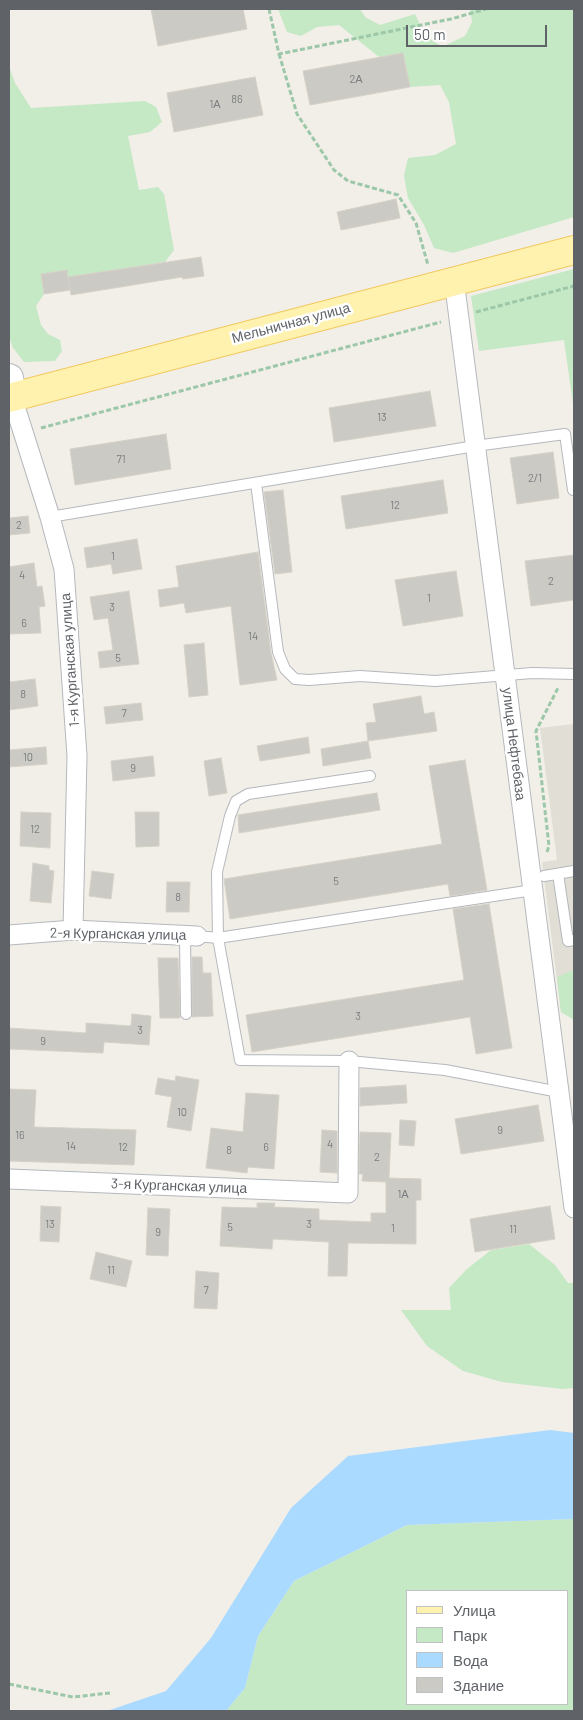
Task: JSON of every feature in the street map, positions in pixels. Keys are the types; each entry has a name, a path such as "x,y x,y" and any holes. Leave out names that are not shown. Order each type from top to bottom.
{"main road":[{"name":"Мельничная улица","path":"10,391 574,250"}],"street":[{"name":"улица Нефтебаза","path":"444,283 459,317 505,675 536,877 559,1092 574,1208"},
{"name":"1-я Курганская улица","path":"10,391 64,568 77,756 73,930"},
{"name":"2-я Курганская улица","path":"9,935 73,930 191,936"},
{"name":"3-я Курганская улица","path":"9,1179 348,1193 349,1061"}],"lane":[{"path":"50,517 475,446 565,434 573,490"},
{"path":"256,483 278,652 285,669 295,679 309,680 360,676 435,681 505,675 570,674"},
{"path":"370,776 248,794 236,801 230,816 217,872 218,938 240,1060 349,1061 445,1070 559,1092"},
{"path":"186,1014 191,936 218,938 574,871"},
{"path":"558,874 568,941 574,940"}],"path":[{"path":"269,9 279,54 297,114 334,170 348,181 398,195 406,204 444,283"},
{"path":"279,54 451,19 486,9"},
{"path":"24,432 574,286"},
{"path":"536,877 549,846 536,731 570,674"},
{"path":"9,1684 73,1697 110,1693"}],"shaded area":[{"path":"574,724 574,1010 561,1012 542,862 557,860 540,728"}],"green space":[{"path":"278,9 360,9 365,17 380,25 415,14 424,34 442,47 465,36 472,22 470,9 574,9 574,217 453,253 434,248 424,225 408,198 404,176 408,158 435,155 456,144 449,102 440,85 410,87 403,53 379,57 339,25 317,27 301,36 287,32"},
{"path":"9,66 15,83 31,108 145,101 156,107 162,122 150,132 128,136 139,190 158,187 164,194 174,250 165,262 68,277 67,270 41,274 44,294 36,306 41,325 48,334 60,340 62,351 55,361 24,362 13,348 9,336"},
{"path":"574,269 574,411 564,340 479,351 471,296"},
{"path":"574,971 574,1020 561,1012 557,977"},
{"path":"529,1244 555,1265 568,1283 574,1283 574,1388 562,1389 502,1382 463,1371 427,1346 401,1310 451,1310 449,1288 467,1269 491,1250"},
{"path":"574,1519 574,1711 226,1711 245,1688 258,1636 294,1581 407,1525"}],"water":[{"path":"550,1430 574,1433 574,1519 407,1525 294,1581 258,1636 245,1688 226,1711 107,1711 166,1691 211,1638 291,1508 348,1456"}],"building":[{"path":"151,9 243,9 247,29 158,46"},
{"path":"403,53 410,87 310,105 303,71"},
{"path":"255,77 263,115 174,132 167,93"},
{"path":"396,199 400,218 341,230 337,212"},
{"path":"201,257 204,276 183,279 182,277 71,295 68,277"},
{"path":"67,270 70,290 44,294 41,274"},
{"path":"430,391 436,426 334,442 329,408"},
{"path":"166,434 171,469 75,485 70,449"},
{"path":"553,452 559,498 517,504 510,458"},
{"path":"443,480 448,513 346,529 341,496"},
{"path":"283,490 292,572 275,574 264,492"},
{"path":"28,516 30,533 9,535 9,518"},
{"path":"137,539 142,569 113,574 111,564 87,568 84,548"},
{"path":"258,552 271,653 277,680 240,685 231,606 186,613 184,603 160,607 158,590 179,587 176,566"},
{"path":"574,555 574,600 531,606 525,561"},
{"path":"34,563 37,587 42,586 45,606 39,607 41,633 9,634 9,567"},
{"path":"456,571 463,616 403,626 395,580"},
{"path":"129,591 139,664 100,668 98,652 113,650 108,618 94,620 90,597"},
{"path":"204,643 208,695 189,697 184,645"},
{"path":"35,679 38,706 9,710 9,682"},
{"path":"421,696 424,714 434,712 437,731 368,741 366,723 376,722 373,704"},
{"path":"141,703 143,720 106,724 104,707"},
{"path":"308,737 310,753 260,761 257,746"},
{"path":"368,741 371,758 323,766 321,749"},
{"path":"46,747 47,764 9,767 9,750"},
{"path":"153,756 155,776 113,781 111,761"},
{"path":"221,758 227,793 209,796 204,761"},
{"path":"465,760 487,890 450,896 448,884 230,919 224,879 442,844 429,766"},
{"path":"377,793 380,810 239,833 238,815"},
{"path":"21,812 51,813 50,848 20,846"},
{"path":"135,812 159,812 159,846 136,847"},
{"path":"33,863 49,866 49,870 54,871 51,903 30,901"},
{"path":"92,871 114,874 111,899 89,896"},
{"path":"167,882 190,882 189,912 166,912"},
{"path":"489,904 512,1048 476,1054 470,1017 252,1052 246,1015 464,980 453,909"},
{"path":"192,957 202,957 203,973 211,973 213,1016 192,1017"},
{"path":"158,958 178,958 180,1018 160,1018"},
{"path":"132,1014 151,1016 149,1045 104,1042 103,1053 9,1049 9,1028 86,1033 86,1023 131,1026"},
{"path":"176,1076 199,1080 191,1131 167,1127 172,1097 155,1094 158,1078 175,1081"},
{"path":"406,1085 407,1103 360,1106 360,1088"},
{"path":"9,1089 36,1090 34,1127 136,1130 134,1165 9,1161"},
{"path":"246,1093 279,1095 274,1169 248,1167 247,1173 206,1168 211,1128 243,1132"},
{"path":"538,1105 544,1141 461,1154 455,1119"},
{"path":"400,1120 416,1121 414,1146 399,1145"},
{"path":"322,1130 337,1131 337,1173 320,1172"},
{"path":"360,1132 391,1133 389,1178 421,1179 421,1200 416,1200 416,1244 348,1243 347,1276 328,1276 329,1242 273,1239 272,1249 220,1246 222,1207 257,1208 257,1203 275,1203 274,1207 319,1209 319,1220 371,1222 371,1213 386,1213 386,1182 362,1181 363,1174 359,1174"},
{"path":"41,1206 61,1207 59,1242 40,1241"},
{"path":"550,1206 555,1239 475,1252 470,1219"},
{"path":"148,1208 170,1209 168,1256 146,1255"},
{"path":"96,1252 132,1261 126,1287 90,1279"},
{"path":"196,1271 219,1273 217,1309 194,1308"}]}
